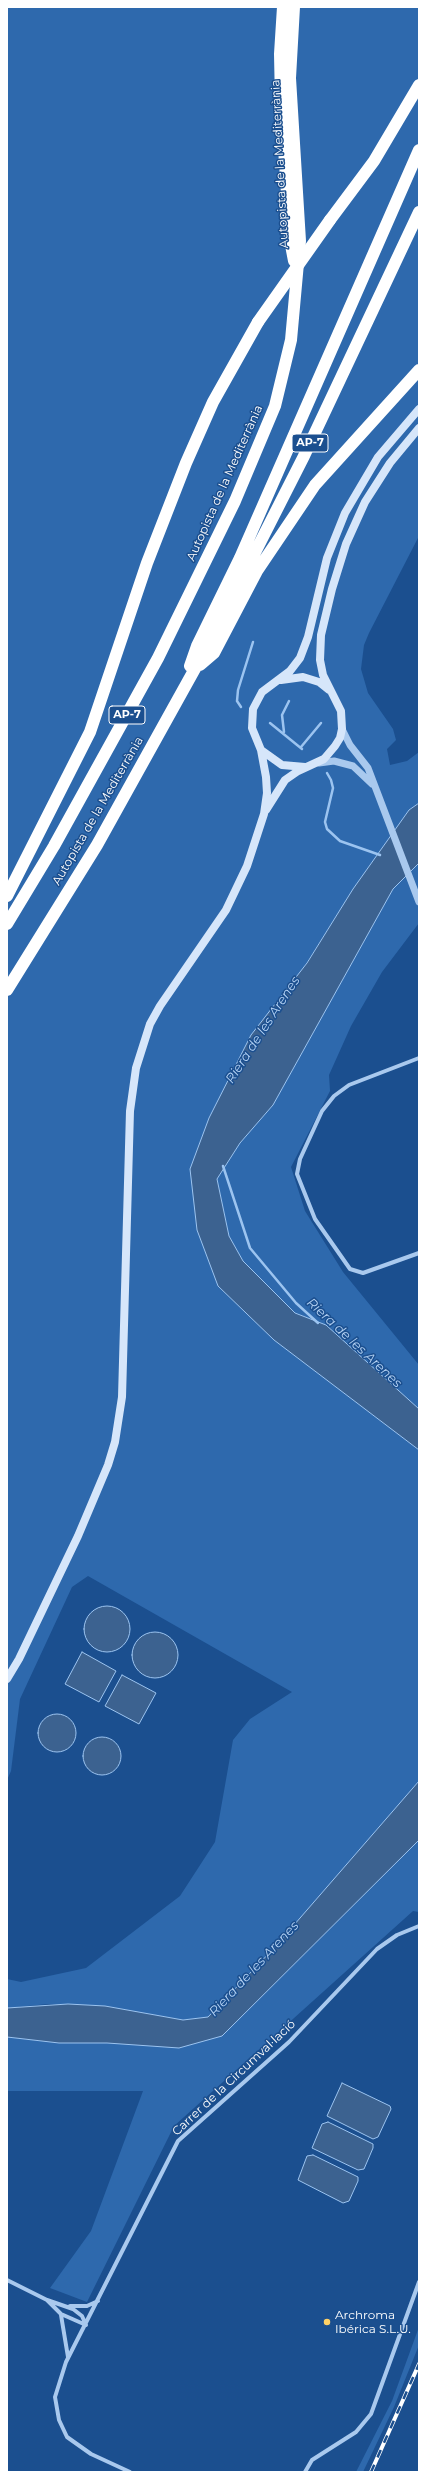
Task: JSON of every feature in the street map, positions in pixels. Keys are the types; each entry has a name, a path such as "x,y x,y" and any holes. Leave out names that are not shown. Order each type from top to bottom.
{"highway":[{"path":"283,7 280,54 281,102 290,240 296,273"},
{"name":"Autopista de la Mediterrània","path":"7,924 54,846 158,658 258,449 276,406 288,360 295,307 296,273 300,241 290,78 294,7"},
{"path":"7,896 90,732 147,563 186,463 216,396 258,322 330,220 374,161 419,84"},
{"path":"183,688 197,646 240,558 419,150"},
{"name":"Autopista de la Mediterrània","path":"7,990 97,845 194,670 275,515 419,212"},
{"path":"194,670 214,653 257,571 315,485 419,370"}],"main road":[{"path":"7,1680 19,1659 100,1484 118,1428 122,1397 130,1110 139,1054 160,1006 235,894 252,852 264,814 267,787 261,750 252,728 253,709 262,692 295,665 303,652 328,558 352,499 378,457 419,409"},
{"path":"264,814 285,780 307,766 317,763 336,746 342,729 341,711 321,669 320,652 321,635 336,572 352,529 369,496 390,462 419,428"},
{"path":"277,681 296,676 311,678 324,685 335,696"},
{"path":"261,750 282,765 307,766"}],"street":[{"path":"342,729 350,745 368,768 419,902"},
{"path":"317,763 334,761 353,766 374,786"},
{"path":"419,1058 349,1085 334,1096 322,1111 300,1159 297,1174 315,1219 350,1269 363,1272 419,1253"},
{"name":"Carrer de la Circumval·lació","path":"130,2472 91,2454 67,2437 59,2420 55,2397 68,2357 86,2325 178,2141 289,2042 377,1949 397,1935 419,1926"},
{"path":"7,2280 47,2300 66,2305 87,2306 98,2301"},
{"path":"305,2472 312,2460 356,2432 371,2414 419,2282"},
{"path":"47,2300 61,2314 86,2325"},
{"path":"66,2305 82,2316 86,2325"},
{"path":"61,2314 68,2357"}],"shaded area":[{"path":"7,7 419,7 419,536 369,633 364,645 361,669 368,693 393,729 396,740 387,749 390,765 407,761 419,752 419,803 409,810 353,889 209,1118 218,1286 274,1340 419,1450 419,1781 274,1948 208,2017 183,2020 105,2006 48,2004 7,2008 7,1979 21,1982 86,1968 180,1896 215,1842 233,1740 250,1719 292,1692 88,1576 72,1587 20,1699 11,1771 7,1780"},
{"path":"419,863 419,923 382,972 351,1026 329,1075 330,1091 291,1167 305,1211 343,1272 419,1365 419,1409 326,1325 295,1313 243,1261 229,1236 217,1179 240,1143 273,1105 393,889"},
{"path":"419,1840 419,1912 413,1911 174,2126 87,2302 50,2288 91,2231 143,2091 7,2091 7,2037 59,2043 107,2043 222,2036"},
{"path":"419,2327 419,2345 394,2407 363,2472 356,2472 392,2401"}],"water":[{"path":"419,803 419,863 393,889 273,1105 240,1143 217,1179 229,1236 243,1261 295,1313 326,1325 419,1409 419,1450 274,1340 218,1286 197,1230 190,1169 209,1118 251,1035 307,963 353,889 409,810"},
{"path":"102,1606 112,1606 124,1612 129,1620 129,1638 124,1646 116,1651 102,1652 94,1649 87,1642 84,1634 84,1624 87,1616 94,1609"},
{"path":"150,1632 160,1632 168,1636 174,1642 178,1650 178,1660 174,1668 168,1674 160,1678 150,1678 142,1674 136,1668 132,1660 132,1650 136,1642 142,1636"},
{"path":"82,1652 116,1671 99,1702 65,1684"},
{"path":"122,1675 156,1693 139,1724 105,1706"},
{"path":"57,1714 67,1717 73,1723 76,1733 73,1743 67,1749 57,1752 47,1749 41,1743 38,1733 41,1723 47,1717"},
{"path":"102,1737 112,1740 118,1746 121,1756 118,1766 112,1772 102,1775 92,1772 86,1766 83,1756 86,1746 92,1740"},
{"path":"419,1781 419,1840 222,2036 179,2048 107,2043 59,2043 7,2037 7,2008 68,2004 105,2006 183,2020 208,2017 274,1948"},
{"path":"342,2083 390,2106 391,2109 378,2137 373,2139 327,2116"},
{"path":"328,2122 373,2144 373,2148 364,2169 358,2170 312,2148 322,2124"},
{"path":"313,2155 358,2177 358,2181 349,2201 343,2203 298,2180 307,2156"}],"waterway":[{"path":"241,707 237,701 238,690 253,642"},
{"path":"284,732 282,715 289,701"},
{"path":"270,723 302,749"},
{"path":"301,747 321,723"},
{"path":"327,773 333,788 325,822 327,829 340,841 380,855"},
{"name":"Riera de les Arenes","path":"223,1166 250,1248 296,1303 318,1323"}],"railway":[{"path":"371,2472 419,2364"}],"place":[{"name":"Archroma Ibérica S.L.U.","path":"327,2322"}]}
